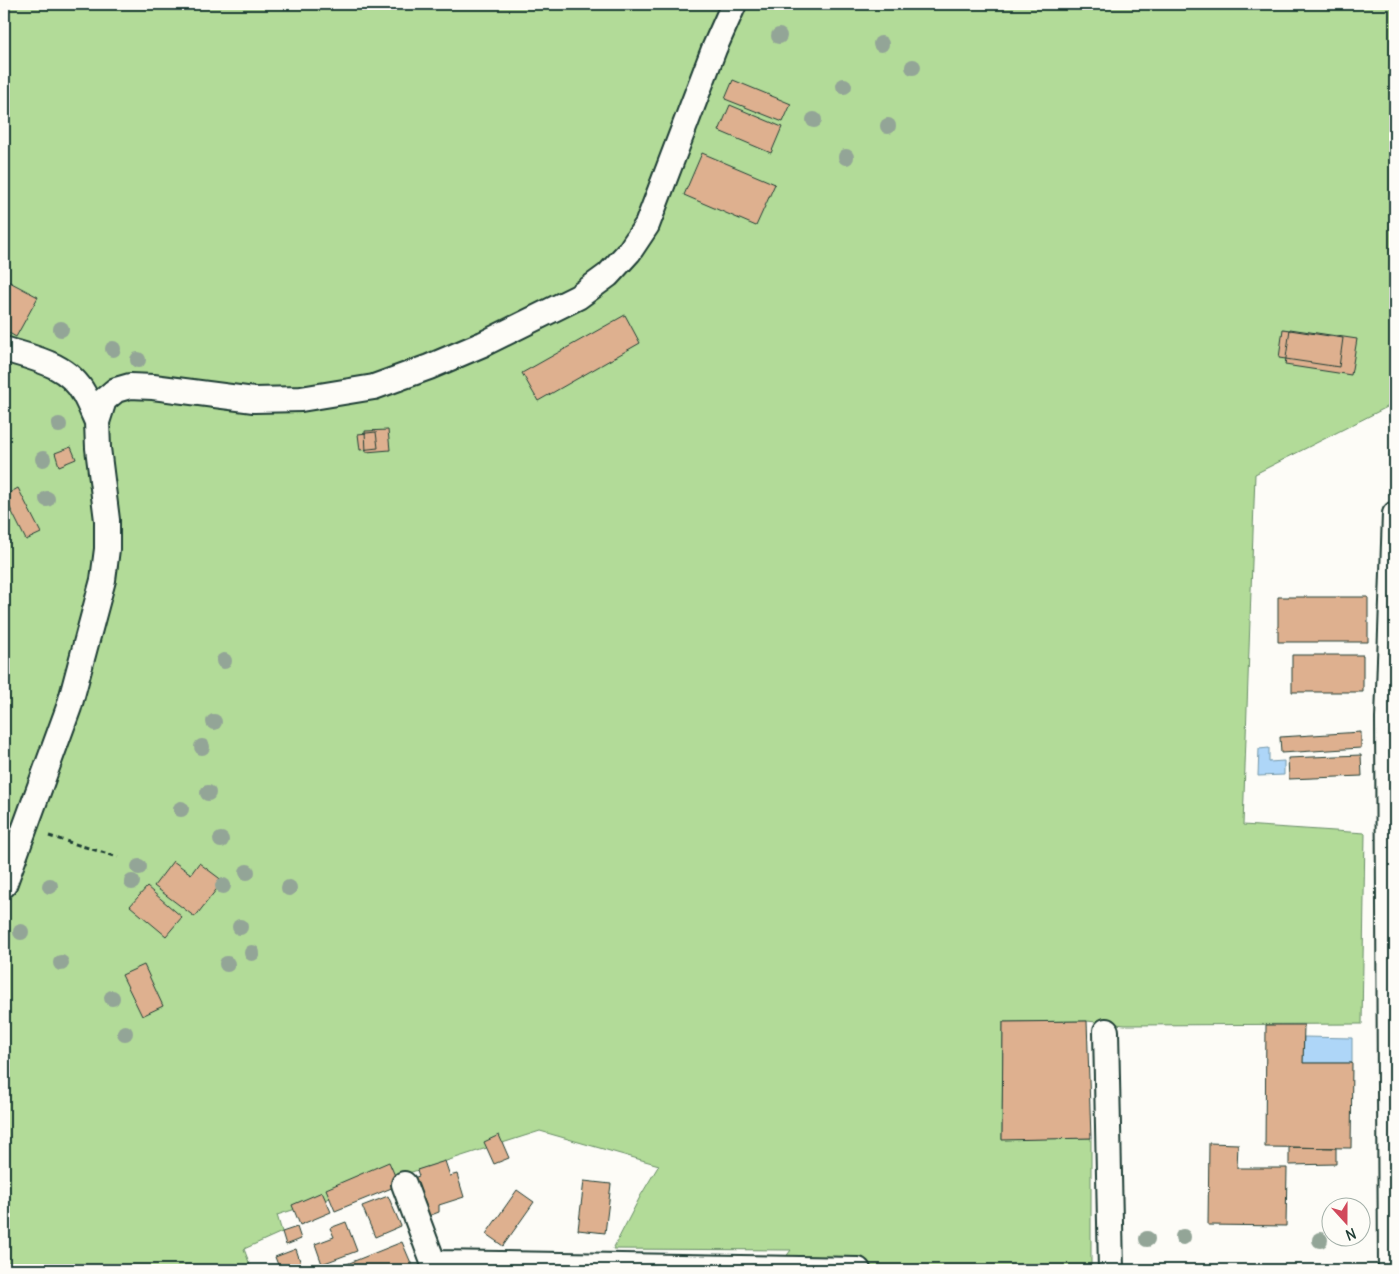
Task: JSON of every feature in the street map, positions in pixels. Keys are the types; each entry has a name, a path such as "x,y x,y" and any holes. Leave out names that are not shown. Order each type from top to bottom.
{"street":[{"path":"4,885 69,707 104,580 108,549 107,520 98,448 98,422 104,400 116,390 130,386 153,387 254,400 301,399 374,387 429,367 483,344 578,297 613,269 629,252 647,224 714,49 734,4"},
{"path":"4,349 59,368 73,379 84,393 98,422"},
{"path":"1391,1270 1391,719 1395,514"},
{"path":"1106,1031 1111,1270"},
{"path":"404,1184 435,1267 858,1270"}],"path":[{"path":"24,829 118,857"}],"green space":[{"path":"4,4 1395,4 1395,403 1255,474 1243,825 1365,833 1362,1024 1125,1025 1087,1021 1003,1022 1002,1139 1091,1138 1091,1270 776,1270 791,1250 613,1249 659,1165 540,1131 277,1215 282,1232 244,1249 252,1270 4,1270"}],"water":[{"path":"1269,748 1269,762 1284,761 1284,775 1258,776 1259,749"},
{"path":"1304,1037 1352,1038 1352,1063 1303,1063"}],"building":[{"path":"733,80 791,104 783,122 725,99"},
{"path":"730,105 782,127 771,153 719,131"},
{"path":"702,153 775,184 756,226 684,195"},
{"path":"4,279 38,297 16,337 4,330"},
{"path":"625,315 640,343 538,401 522,373"},
{"path":"1283,329 1343,338 1339,367 1279,358"},
{"path":"1290,329 1357,339 1351,375 1285,365"},
{"path":"388,430 390,450 366,452 365,431"},
{"path":"376,432 378,448 360,450 358,434"},
{"path":"71,447 76,459 59,466 55,453"},
{"path":"18,488 41,533 26,540 4,496"},
{"path":"1278,597 1368,597 1368,642 1278,642"},
{"path":"1292,655 1363,655 1363,692 1292,692"},
{"path":"1361,732 1361,748 1281,753 1280,737"},
{"path":"1361,755 1362,776 1289,779 1288,758"},
{"path":"173,861 191,874 199,863 223,881 195,917 154,886"},
{"path":"147,887 182,917 166,936 130,906"},
{"path":"144,965 163,1006 142,1016 122,975"},
{"path":"1087,1021 1091,1138 1002,1140 1003,1022"},
{"path":"1266,1025 1304,1025 1303,1063 1352,1063 1351,1148 1265,1147"},
{"path":"499,1135 509,1158 494,1164 484,1142"},
{"path":"1209,1143 1238,1144 1237,1168 1287,1168 1286,1226 1208,1225"},
{"path":"1289,1147 1336,1148 1336,1164 1289,1165"},
{"path":"445,1161 450,1176 457,1174 464,1197 439,1205 439,1212 426,1217 410,1179 419,1176 417,1170"},
{"path":"389,1162 399,1185 335,1211 326,1189"},
{"path":"584,1181 611,1184 605,1233 578,1230"},
{"path":"517,1190 534,1202 503,1246 486,1234"},
{"path":"322,1192 331,1212 300,1225 292,1205"},
{"path":"388,1196 401,1226 375,1237 362,1206"},
{"path":"346,1222 357,1251 322,1264 315,1244 334,1237 330,1228"},
{"path":"297,1227 301,1239 286,1245 282,1232"},
{"path":"402,1242 414,1270 343,1270 342,1266"},
{"path":"296,1249 303,1270 280,1270 275,1257"}]}
